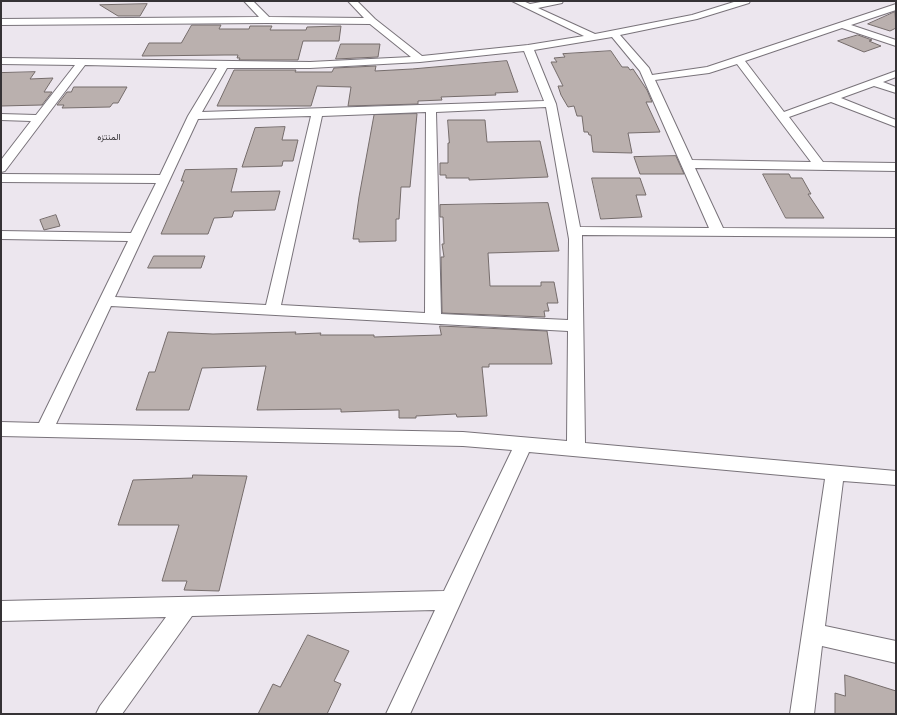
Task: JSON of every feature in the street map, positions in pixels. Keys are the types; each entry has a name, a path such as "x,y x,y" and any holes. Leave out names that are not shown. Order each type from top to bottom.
{"street":[{"path":"248,1 266,20"},
{"path":"352,1 372,21 420,59"},
{"path":"516,1 592,36"},
{"path":"529,7 559,1"},
{"path":"1,61 224,66 310,65 420,59 528,48 592,36 614,34 694,17 746,1"},
{"path":"649,78 709,70 896,7"},
{"path":"1,22 266,20 372,21"},
{"path":"842,25 896,43"},
{"path":"614,34 645,70 718,232"},
{"path":"528,48 551,104 575,235 576,449"},
{"path":"739,60 820,166"},
{"path":"1,168 82,62"},
{"path":"44,430 194,116 224,66"},
{"path":"782,116 896,74"},
{"path":"873,82 896,90"},
{"path":"831,98 896,124"},
{"path":"194,116 551,104"},
{"path":"431,109 433,318"},
{"path":"272,310 317,112"},
{"path":"1,117 40,118"},
{"path":"688,164 896,167"},
{"path":"1,178 164,179"},
{"path":"575,235 718,232 896,233"},
{"path":"1,235 136,237"},
{"path":"575,235 896,244"},
{"path":"105,301 576,326"},
{"path":"1,429 464,439 896,478"},
{"path":"398,714 524,444"},
{"path":"802,714 835,472"},
{"path":"1,612 450,600"},
{"path":"108,714 186,607"},
{"path":"813,634 896,652"}],"building":[{"path":"147,4 140,16 118,16 100,5"},
{"path":"895,12 896,28 890,31 868,24"},
{"path":"192,25 221,25 219,29 249,29 250,26 272,26 270,30 306,30 307,27 341,26 339,41 303,41 298,60 239,60 240,58 237,58 238,55 142,56 149,43 181,43"},
{"path":"858,35 872,40 869,41 881,46 864,52 838,41"},
{"path":"341,44 380,44 378,57 336,59"},
{"path":"611,51 622,67 628,67 630,70 633,69 647,90 652,102 646,102 660,132 628,133 632,153 593,152 591,135 589,135 588,132 584,132 582,116 577,116 574,106 568,107 561,95 558,86 563,86 551,62 557,62 554,58 565,57 563,54"},
{"path":"507,61 518,92 495,93 496,95 441,97 442,100 418,101 418,104 348,106 351,87 317,86 311,106 217,106 234,70 296,70 295,72 332,72 334,68 376,66 375,71"},
{"path":"35,72 30,79 53,78 44,92 52,92 42,105 1,106 1,73"},
{"path":"74,87 127,87 118,103 113,103 110,107 62,108 64,105 57,105 67,92 71,92"},
{"path":"417,114 410,187 401,187 399,219 396,219 396,241 359,242 359,239 353,239 374,115"},
{"path":"448,120 485,120 487,142 540,141 548,177 469,180 469,178 446,178 446,175 440,175 440,163 448,163"},
{"path":"285,127 282,140 298,140 293,161 283,161 282,166 242,167 255,128"},
{"path":"676,156 684,174 640,174 634,157"},
{"path":"237,169 231,192 280,191 275,210 234,211 232,217 214,218 208,234 161,234 184,181 181,181 185,170"},
{"path":"763,174 789,174 791,178 802,178 811,194 808,194 824,218 786,218"},
{"path":"592,178 640,178 646,195 636,195 642,217 601,219"},
{"path":"548,203 559,251 488,253 490,286 541,286 541,282 554,282 558,303 547,303 549,311 544,311 545,317 442,313 441,257 444,257 442,244 444,244 443,217 440,217 440,205"},
{"path":"56,215 60,226 44,230 40,220"},
{"path":"154,256 205,256 201,268 148,268"},
{"path":"440,326 547,331 552,364 489,364 489,367 482,367 487,416 457,417 456,414 399,418 399,410 341,412 341,409 257,410 266,366 202,368 189,410 136,410 149,372 155,372 168,332 213,334 296,332 295,334 321,333 320,335 374,335 374,337 441,335"},
{"path":"193,475 247,476 219,591 184,590 187,581 162,581 179,525 118,525 133,480 192,478"},
{"path":"308,635 349,651 334,681 341,684 327,714 258,714 273,684 280,687"},
{"path":"845,675 896,691 896,714 835,714 835,693 845,696"}],"district":[{"name":"المنتزه","path":"109,139"}]}
